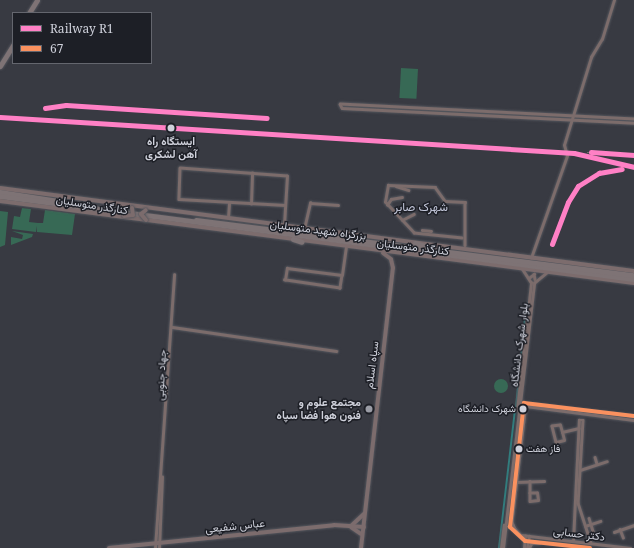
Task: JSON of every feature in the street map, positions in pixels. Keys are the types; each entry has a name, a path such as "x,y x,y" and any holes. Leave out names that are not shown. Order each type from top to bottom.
{"highway":[{"path":"30,12 37,0"},
{"path":"34,12 41,0"},
{"path":"0,60 12,41"},
{"path":"0,66 12,47"},
{"name":"بزرگراه شهید متوسلیان","path":"0,190 20,195 233,224 634,275"},
{"name":"بزرگراه شهید متوسلیان","path":"0,196 265,233 634,279"},
{"path":"233,224 262,224"},
{"path":"265,233 302,242"},
{"path":"415,244 455,253"}],"main road":[{"name":"کنارگذر متوسلیان","path":"0,190 74,198 304,230 634,271"},
{"path":"74,198 132,208 132,216 86,212"},
{"name":"کنارگذر متوسلیان","path":"0,201 346,248 521,268 634,283"},
{"path":"189,226 146,220 141,214 146,210 212,217"},
{"path":"383,252 391,259 393,268"},
{"name":"سپاه اسلام","path":"361,548 361,534 366,507 393,268 398,254"},
{"path":"581,276 626,278"},
{"name":"سپاه اسلام","path":"361,548 366,507"},
{"path":"361,534 350,526 364,514"},
{"name":"عباس شفیعی","path":"123,548 350,526 363,528"},
{"name":"عباس شفیعی","path":"109,548 157,545"}],"street":[{"path":"531,258 567,156 564,145 571,120 614,0"},
{"path":"634,119 340,104 342,108 634,123"},
{"path":"491,111 491,116"},
{"path":"284,227 287,176 180,168 178,199 285,205"},
{"path":"251,204 252,173"},
{"path":"462,238 414,233 387,205 384,199 388,185 434,187 445,201 465,202 462,238 465,245"},
{"path":"396,186 408,190"},
{"path":"387,205 391,199 402,197"},
{"path":"228,219 229,203"},
{"path":"304,230 310,203 338,205"},
{"path":"402,220 414,214"},
{"path":"426,234 425,230 431,231"},
{"path":"342,275 287,268 285,280 340,288 342,275 346,248"},
{"path":"521,268 530,277 534,274 535,279 550,272"},
{"name":"جهاد جنوبی","path":"157,545 172,327 174,275"},
{"name":"بلوار شهرک دانشگاه","path":"529,317 530,277"},
{"name":"بلوار شهرک دانشگاه","path":"502,548 529,317 535,279"},
{"path":"172,327 336,351"},
{"path":"525,405 574,413 634,420"},
{"path":"525,405 634,416"},
{"path":"525,405 510,528 526,541"},
{"path":"574,413 579,420 578,428 580,434"},
{"path":"573,542 580,434 583,420 589,415"},
{"path":"560,425 562,432 564,440 556,442 552,426 560,425"},
{"path":"562,432 578,428"},
{"path":"595,457 597,464"},
{"path":"580,470 607,461"},
{"path":"579,466 580,510 591,544"},
{"path":"530,481 530,493"},
{"path":"515,482 544,481"},
{"path":"515,482 513,525 518,534 527,536 527,548 533,544 552,548"},
{"path":"575,510 580,510"},
{"path":"589,518 593,531"},
{"path":"585,526 600,521"},
{"path":"614,532 634,525"},
{"path":"620,529 623,537"},
{"name":"دکتر حسابی","path":"527,536 630,548"},
{"name":"دکتر حسابی","path":"526,541 590,548"}],"green space":[{"path":"401,68 418,69 416,99 399,98"},
{"path":"22,208 31,209 29,222 43,223 45,210 75,214 72,235 37,232 37,226 36,232 12,229 14,216 20,217"},
{"path":"0,211 8,212 5,245 0,247"},
{"path":"12,231 33,234 32,237 11,245 11,237 22,239 23,235"},
{"path":"501,379 506,381 508,386 506,391 501,393 496,391 494,386 496,381"}],"waterway":[{"path":"526,315 528,303"},
{"path":"516,407 525,319"},
{"path":"499,548 515,409"}],"railway":[{"path":"45,108 66,105 267,118"},
{"path":"0,117 574,153 634,167"},
{"path":"587,152 634,155"},
{"path":"552,244 568,202 578,186 599,173 624,169"}],"rail line":[{"name":"R1","path":"45,108 66,105 267,118"},
{"name":"R1","path":"0,117 574,153 634,167"},
{"name":"R1","path":"591,152 634,155"},
{"name":"R1","path":"552,244 568,202 578,186 599,173 622,169"}],"transit line":[{"name":"67","path":"590,548 525,541 510,527 524,403 634,416"}],"place":[{"name":"ایستگاه راه آهن لشکری","path":"171,128"},
{"name":"مجتمع علوم و فنون هوا فضا سپاه","path":"369,409"},
{"name":"شهرک دانشگاه","path":"523,409"},
{"name":"فاز هفت","path":"519,449"}],"district":[{"name":"شهرک صابر","path":"421,207"}]}
